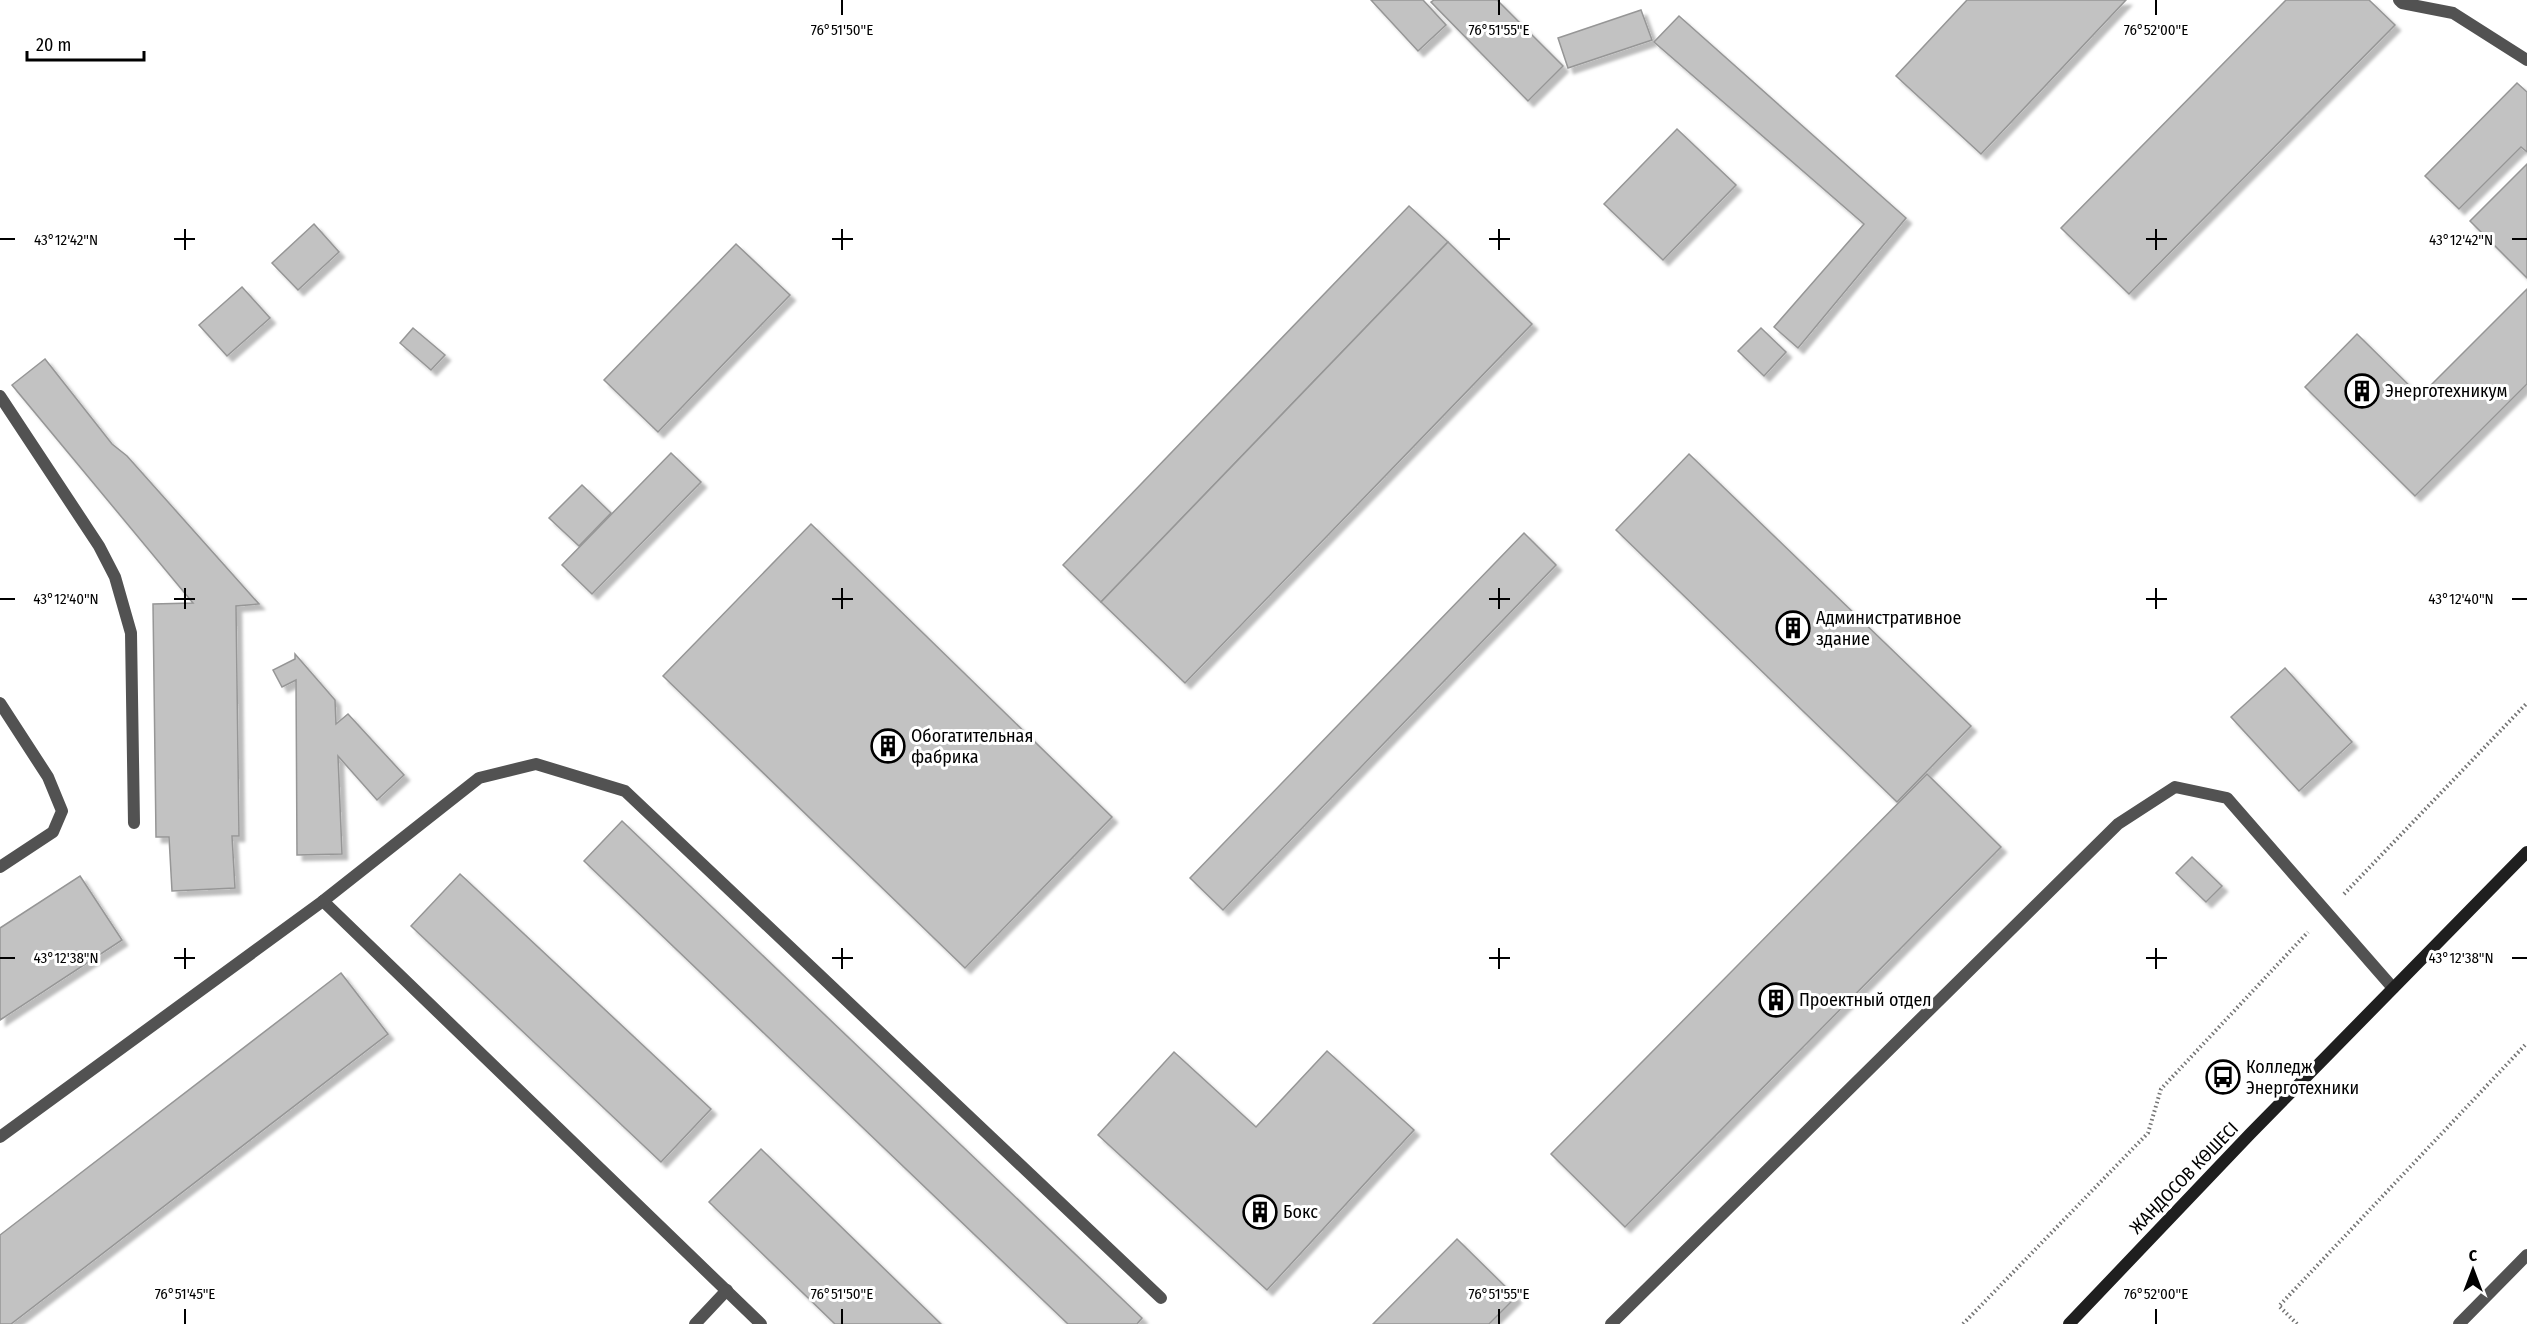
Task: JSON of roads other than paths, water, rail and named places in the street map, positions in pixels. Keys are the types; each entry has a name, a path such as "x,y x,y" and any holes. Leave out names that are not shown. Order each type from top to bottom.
{"main road":[{"name":"ЖАНДОСОВ КӨШЕСІ","path":"2069,1324 2250,1134 2527,852"}],"street":[{"path":"2398,0 2402,3 2452,14 2527,60"},
{"path":"0,396 99,546 115,578 130,633 134,823"},
{"path":"0,703 48,777 62,811 53,832 0,867"},
{"path":"0,1137 323,901 479,778 536,764 625,791 1161,1298"},
{"path":"1611,1324 2118,824 2175,787 2227,798 2393,988"},
{"path":"323,901 761,1324"},
{"path":"2459,1324 2527,1255"},
{"path":"696,1324 727,1290"}],"place":[{"name":"Энерготехникум","path":"2362,391"},
{"name":"Административное здание","path":"1793,628"},
{"name":"Обогатительная фабрика","path":"888,746"},
{"name":"Проектный отдел","path":"1776,1000"},
{"name":"Колледж Энерготехники","path":"2223,1077"},
{"name":"Бокс","path":"1260,1212"}]}
